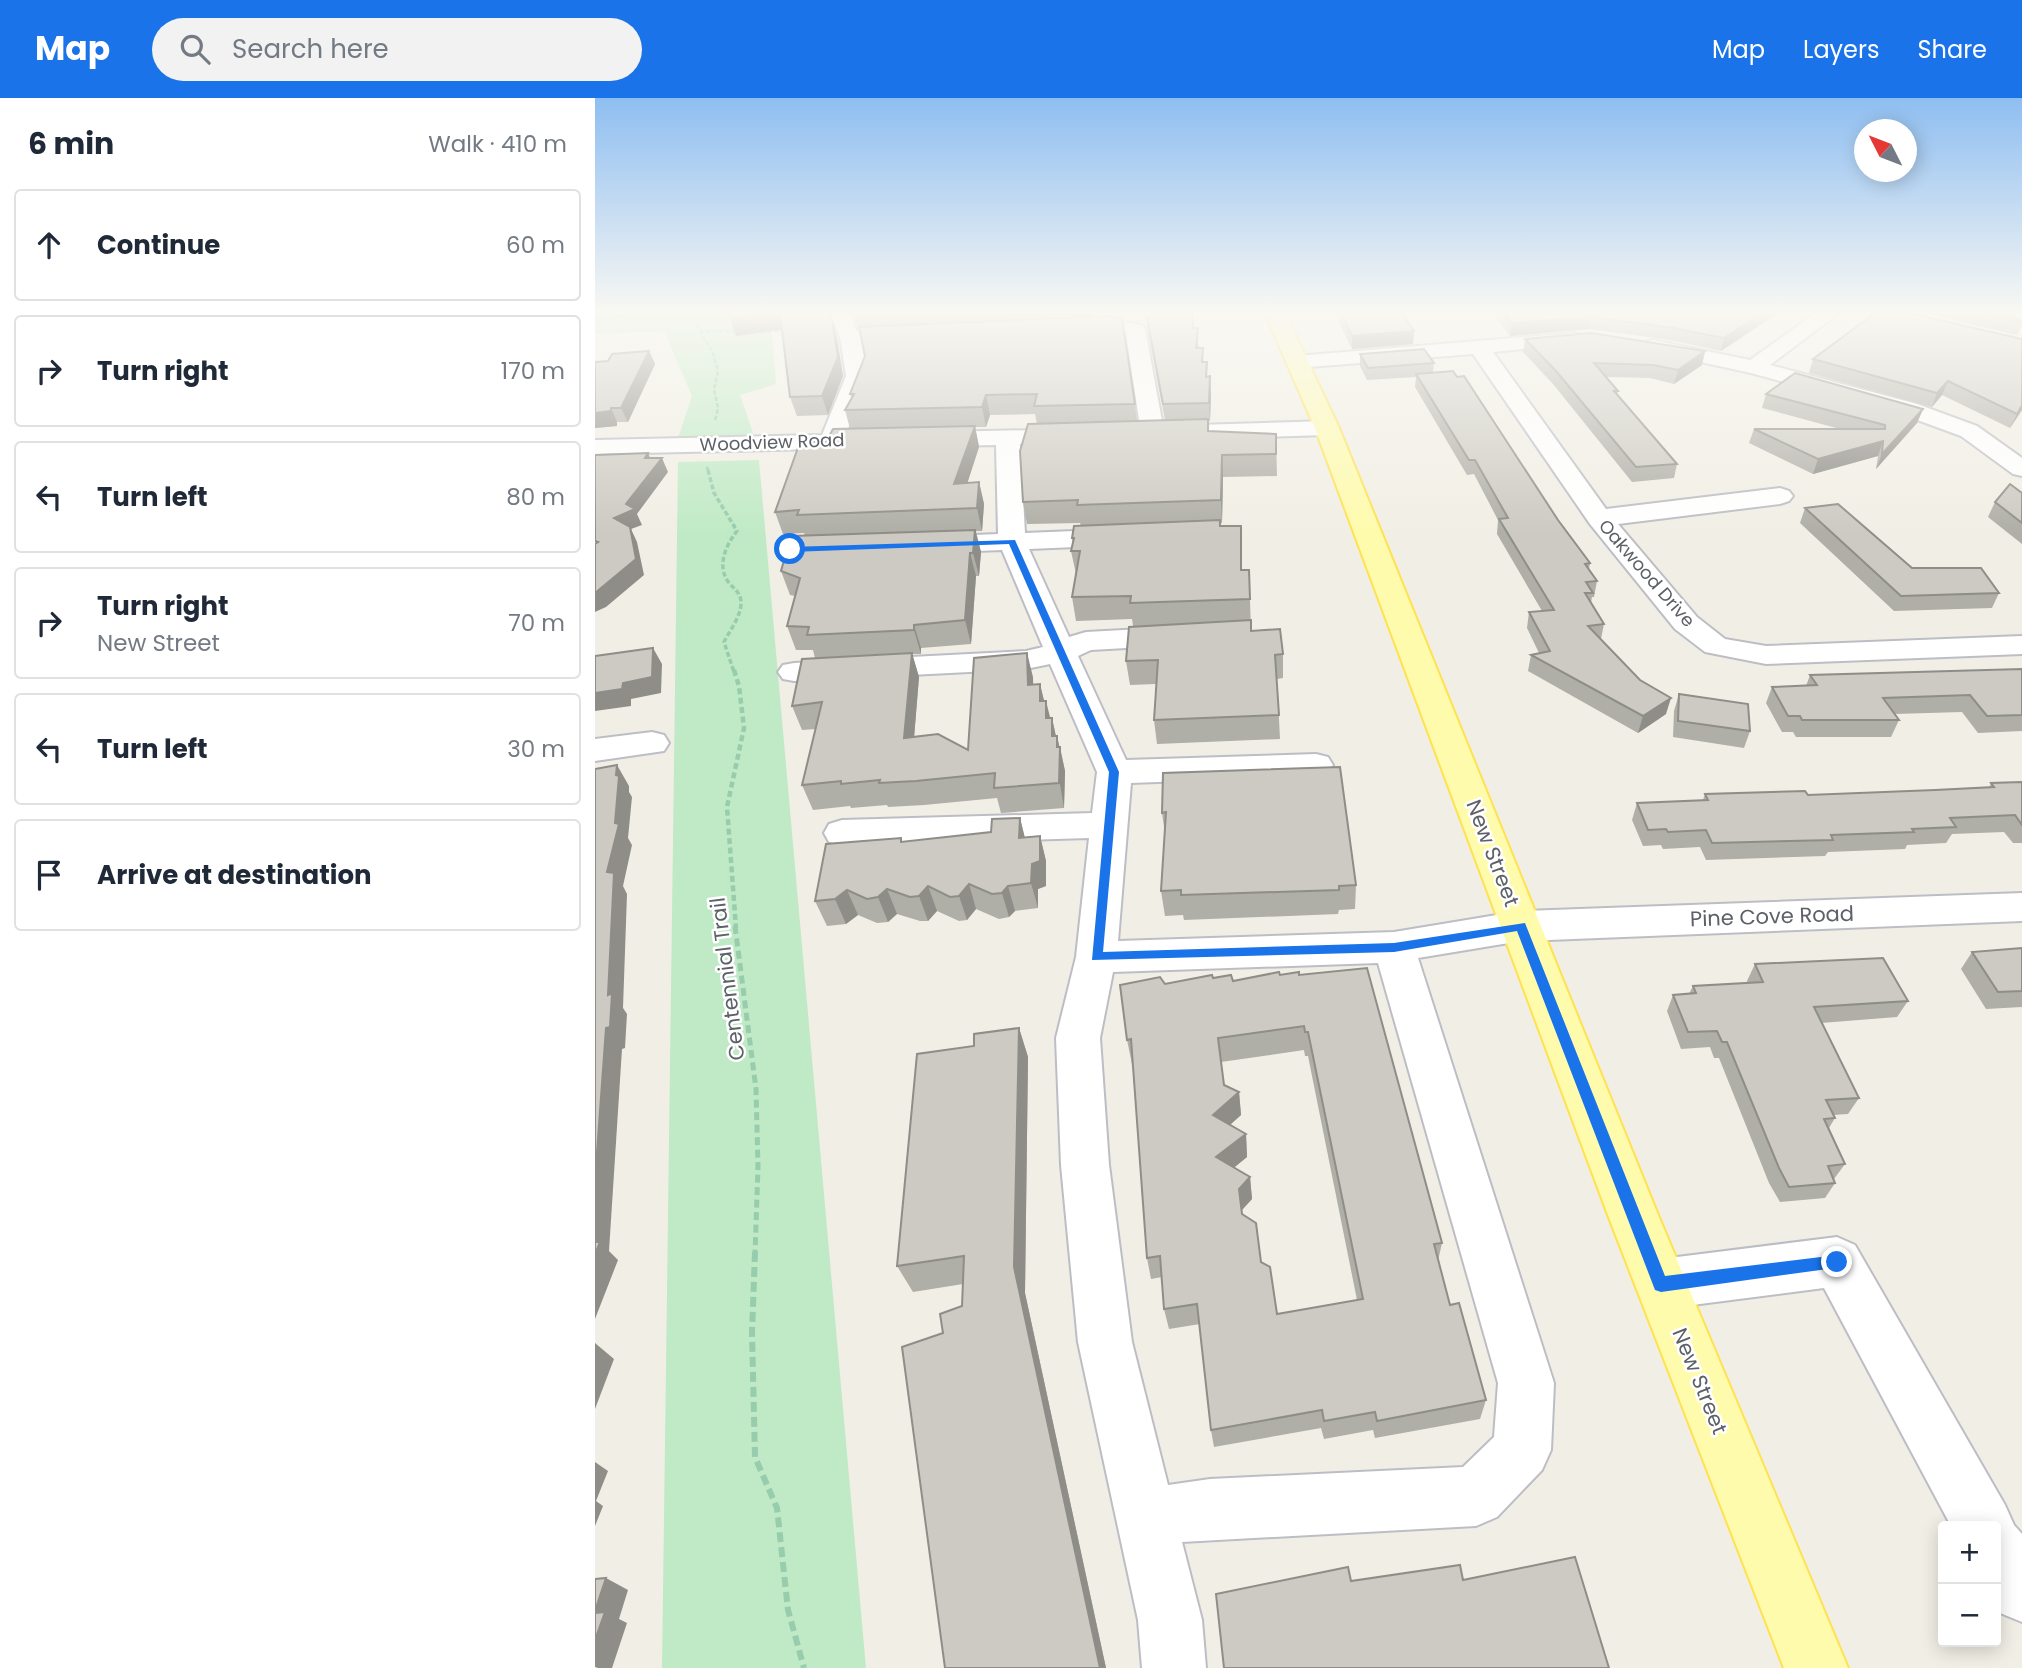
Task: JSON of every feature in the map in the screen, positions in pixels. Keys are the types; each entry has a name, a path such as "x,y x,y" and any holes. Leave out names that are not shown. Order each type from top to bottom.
{"main road":[{"name":"New Street","path":"1307,386 1327,428 1661,1284 1815,1668"}],"street":[{"path":"832,440 853,386"},
{"path":"1145,386 1153,433"},
{"name":"Oakwood Drive","path":"1507,386 1599,518 1686,623 1716,646 1766,655 2022,645"},
{"path":"1825,386 1909,409 1969,431 2022,469"},
{"path":"1126,434 1327,428"},
{"name":"Woodview Road","path":"595,447 1061,436"},
{"path":"1008,438 1012,542 1114,772 1096,957 1078,1038 1086,1165 1105,1342 1170,1620 1174,1668"},
{"path":"1599,518 1780,496"},
{"path":"901,545 1153,536"},
{"path":"794,672 1026,660 1060,652 1086,641 1207,635"},
{"path":"595,750 652,743"},
{"path":"1114,772 1317,765"},
{"path":"842,832 1109,825"},
{"name":"Pine Cove Road","path":"1096,957 1394,947 1521,926 2022,907"},
{"path":"1147,1517 1210,1510 1476,1496 1522,1450 1526,1383 1394,947"},
{"path":"1661,1284 1837,1262 1981,1521"},
{"path":"2001,1556 2022,1591"}],"path":[{"name":"Centennial Trail","path":"715,386 718,408 706,458 708,475 714,493 737,531 728,541 724,555 726,578 739,593 741,603 724,642 739,686 744,728 727,807 734,915 756,1088 758,1167 752,1333 755,1457 777,1507 788,1610 804,1668"}],"green space":[{"path":"688,386 769,386 740,395 754,436 678,438 692,396"},
{"path":"759,460 866,1668 662,1668 678,462"}],"building":[{"path":"595,386 632,386 621,408 595,413"},
{"path":"789,386 826,386 822,396 790,397"},
{"path":"853,386 1132,386 1135,404 1034,406 1037,394 986,395 982,407 845,410 854,394 850,394"},
{"path":"1160,386 1210,386 1209,403 1163,404"},
{"path":"1424,386 1471,386 1558,520 1590,563 1585,564 1597,581 1586,582 1593,593 1585,593 1604,624 1588,626 1640,680 1671,698 1643,716 1531,655 1550,651 1529,612 1554,610 1499,519 1508,518 1475,460 1469,460"},
{"path":"1569,386 1614,386 1618,391 1614,391 1677,464 1636,467"},
{"path":"1777,386 1842,386 1923,409 1882,454 1883,441 1818,459 1754,429 1885,429 1885,425 1766,394"},
{"path":"1912,386 1943,386 1937,393"},
{"path":"1959,386 2022,386 2022,405 2017,414"},
{"path":"1208,419 1208,431 1276,434 1276,454 1222,455 1221,500 1077,505 1078,500 1023,502 1020,451 1028,424"},
{"path":"975,426 954,484 979,482 977,508 797,515 799,510 775,512 800,442 826,442 833,429"},
{"path":"648,453 645,458 662,458 626,504 635,509 614,518 630,527 636,559 595,593 595,544 598,542 595,541 595,455"},
{"path":"2010,484 2022,493 2022,523 1995,502"},
{"path":"1838,504 1912,568 1981,568 1999,593 1901,596 1805,508"},
{"path":"1220,520 1220,526 1241,526 1241,570 1249,570 1250,599 1130,603 1131,596 1072,597 1080,551 1071,551 1074,526"},
{"path":"975,530 973,553 970,553 965,620 914,625 914,630 807,635 809,627 787,626 800,578 781,571 791,536"},
{"path":"1251,620 1251,631 1280,629 1283,654 1275,655 1279,715 1154,720 1158,660 1126,661 1129,627"},
{"path":"653,648 652,677 623,683 622,689 595,693 595,656"},
{"path":"912,653 904,738 938,734 968,750 974,658 1027,653 1028,685 1040,684 1040,701 1046,701 1046,718 1052,718 1052,736 1057,736 1057,747 1060,747 1059,783 994,788 995,773 916,781 879,783 880,780 841,784 841,781 802,785 822,702 792,706 802,659"},
{"path":"2022,669 2022,715 1987,716 1970,695 1883,698 1899,720 1802,720 1800,716 1788,716 1772,687 1817,685 1810,675"},
{"path":"1679,694 1748,704 1750,731 1678,721"},
{"path":"617,765 616,775 619,776 615,823 619,824 607,872 614,873 608,995 612,993 610,1027 606,1028 595,1180 595,769"},
{"path":"1340,767 1356,885 1339,886 1339,890 1181,895 1181,890 1161,891 1166,812 1162,813 1163,773"},
{"path":"2022,782 2022,825 2015,815 1950,818 1956,827 1912,829 1914,832 1831,835 1833,840 1712,843 1706,830 1648,830 1637,803 1708,800 1705,794 1805,791 1808,795 1994,787 1991,783"},
{"path":"1020,818 1019,838 1040,836 1040,861 1032,864 1031,883 1008,886 1002,893 992,894 969,884 959,896 950,897 928,886 919,896 910,897 887,889 878,897 867,899 847,890 835,899 815,901 826,844 901,838 901,842 991,832 992,819"},
{"path":"2022,948 2022,991 1998,992 1972,952"},
{"path":"1883,958 1908,1001 1814,1007 1859,1098 1826,1100 1835,1118 1824,1119 1845,1164 1828,1166 1835,1183 1789,1187 1727,1042 1722,1042 1717,1031 1688,1032 1673,995 1696,993 1693,986 1763,982 1755,964"},
{"path":"1367,968 1442,1243 1434,1244 1450,1305 1459,1303 1486,1400 1377,1421 1375,1412 1324,1421 1322,1410 1211,1430 1197,1304 1164,1309 1160,1256 1147,1258 1131,1039 1127,1040 1120,985 1160,977 1165,984 1212,975 1213,978 1231,975 1233,981 1279,972 1280,975 1299,972 1299,975","holes":["1304,1026 1305,1032 1308,1032 1363,1299 1277,1314 1270,1267 1261,1262 1256,1223 1242,1214 1239,1189 1250,1177 1216,1157 1246,1134 1213,1115 1239,1092 1224,1085 1218,1038"]},
{"path":"1019,1028 1014,1267 1100,1668 945,1668 902,1347 943,1333 940,1314 962,1306 964,1256 897,1266 917,1054 974,1046 974,1034"},
{"path":"1575,1557 1609,1668 1224,1668 1216,1594 1348,1567 1351,1581 1460,1565 1463,1580"},
{"path":"606,1578 595,1611 595,1579"},
{"path":"605,1612 595,1640 595,1613"}],"route":[{"path":"790,549 1012,542 1114,772 1096,957 1394,947 1521,926 1661,1284 1837,1262"}]}
